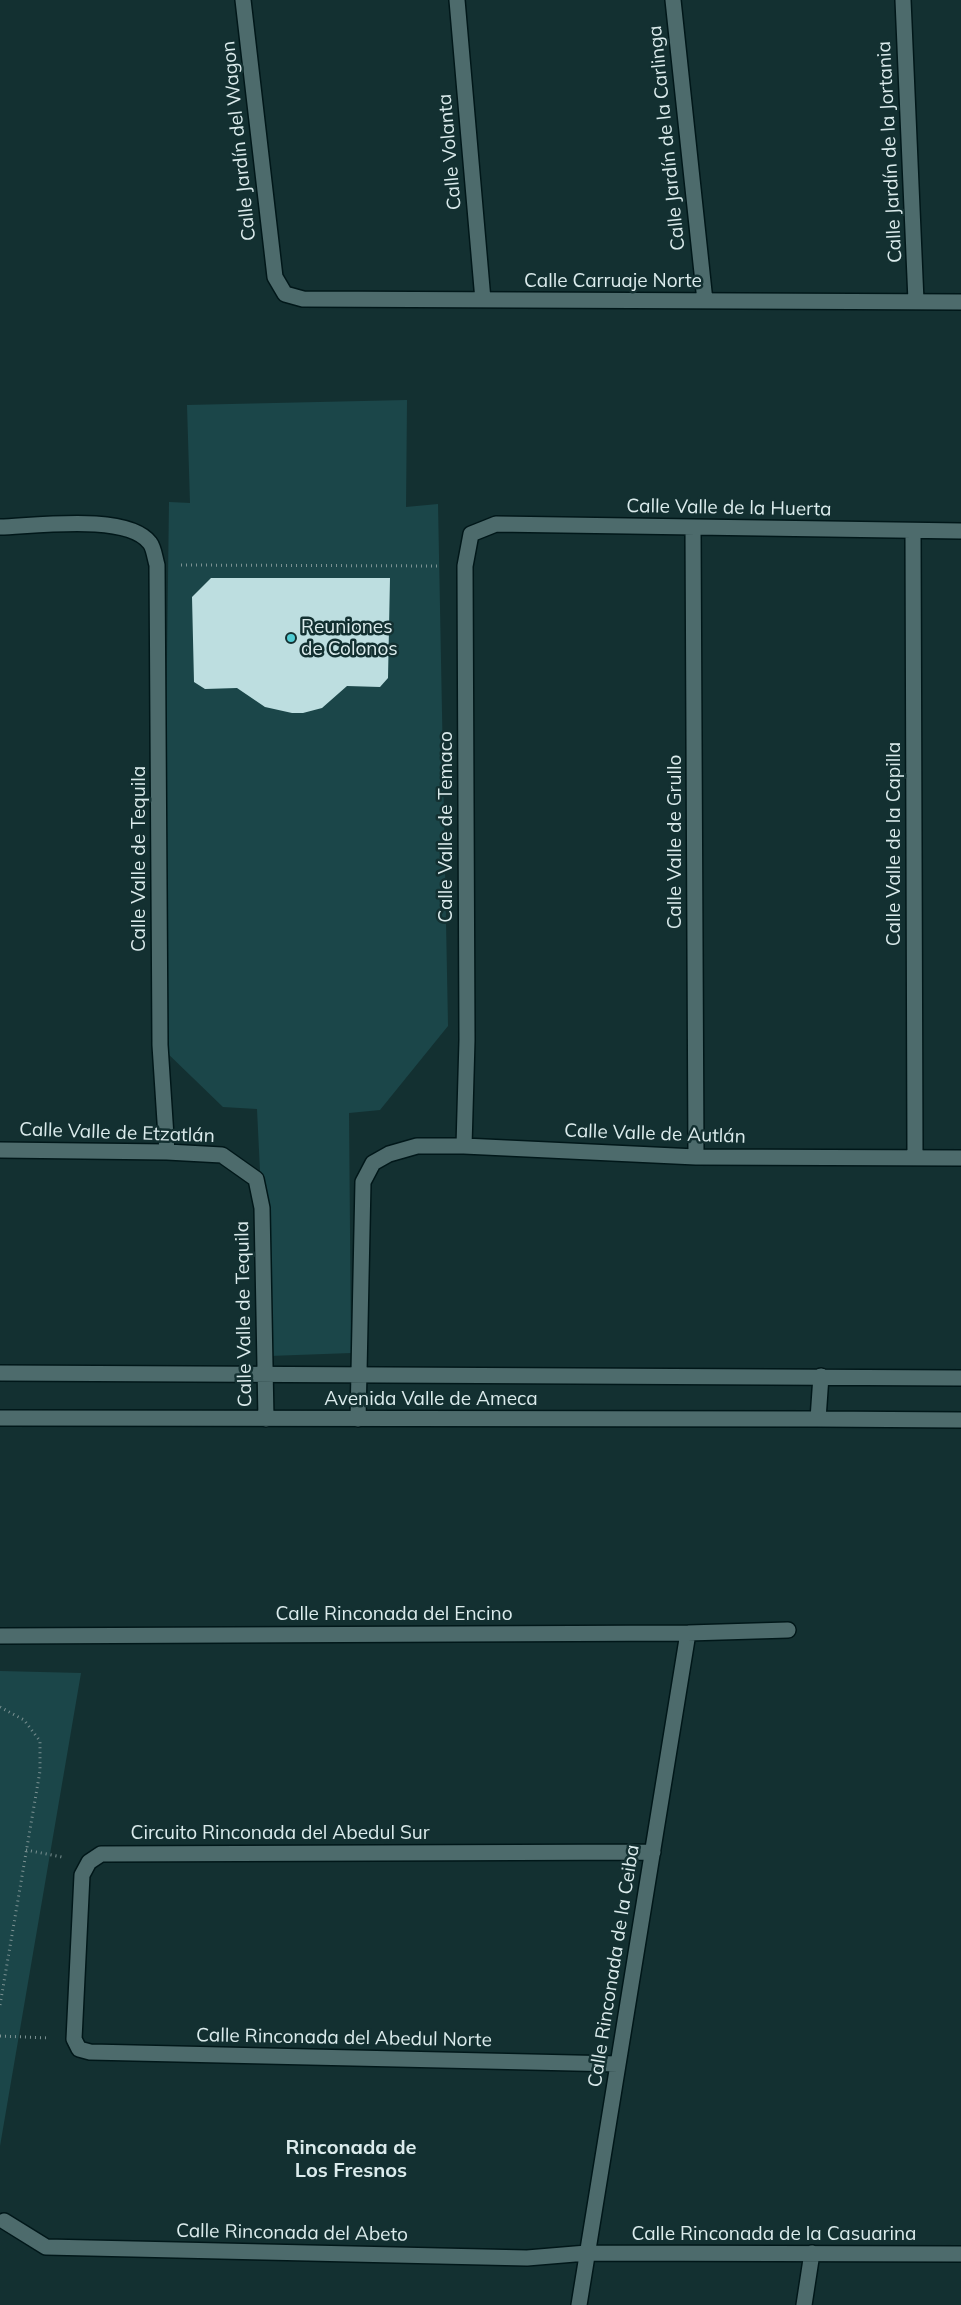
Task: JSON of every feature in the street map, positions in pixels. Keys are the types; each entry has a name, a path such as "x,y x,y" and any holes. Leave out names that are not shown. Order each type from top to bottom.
{"street":[{"name":"Calle Jardín del Wagon","path":"243,0 275,277"},
{"name":"Calle Volanta","path":"457,0 483,300"},
{"name":"Calle Jardín de la Carlinga","path":"673,0 705,301"},
{"name":"Calle Jardín de la Jortania","path":"903,0 916,301"},
{"name":"Calle Carruaje Norte","path":"275,277 285,294 303,299 961,302"},
{"name":"Calle Valle de Tequila","path":"0,527 100,524 131,528 151,543 157,565 160,1045 167,1152"},
{"name":"Calle Valle de la Huerta","path":"496,524 961,531"},
{"name":"Calle Valle de Temaco","path":"464,1146 467,1040 465,566 471,534 496,524"},
{"name":"Calle Valle de Grullo","path":"693,527 696,1157"},
{"name":"Calle Valle de la Capilla","path":"913,531 915,1158"},
{"name":"Calle Valle de Autlán","path":"360,1373 363,1182 372,1163 389,1154 417,1146 464,1146 696,1157 961,1158"},
{"name":"Calle Valle de Etzatlán","path":"0,1150 167,1152 222,1156 256,1179 262,1208"},
{"name":"Calle Valle de Tequila","path":"262,1208 266,1419"},
{"name":"Avenida Valle de Ameca","path":"0,1372 961,1378"},
{"path":"358,1419 360,1373"},
{"path":"818,1419 821,1376"},
{"name":"Avenida Valle de Ameca","path":"0,1418 961,1420"},
{"name":"Calle Rinconada del Encino","path":"0,1636 688,1633 788,1630"},
{"name":"Calle Rinconada de la Ceiba","path":"579,2305 688,1633"},
{"name":"Circuito Rinconada del Abedul Sur","path":"89,1862 101,1854 653,1852"},
{"path":"74,2039 82,1875 89,1862"},
{"name":"Calle Rinconada del Abedul Norte","path":"74,2039 79,2049 90,2052 618,2064"},
{"name":"Calle Rinconada del Abeto","path":"4,2221 46,2247 527,2258 587,2254"},
{"path":"804,2305 812,2253"},
{"name":"Calle Rinconada de la Casuarina","path":"587,2254 961,2254"}],"path":[{"path":"157,565 465,566"},
{"path":"0,1707 24,1720 40,1741 40,1770 0,2005"},
{"path":"26,1850 89,1862"},
{"path":"0,2036 74,2039"}],"shaded area":[{"path":"407,400 406,507 438,504 448,1026 380,1110 349,1113 351,1353 269,1356 257,1109 223,1107 162,1048 169,502 190,503 187,405"},
{"path":"0,1671 81,1673 0,2146"}],"building":[{"name":"Reuniones de Colonos","path":"211,578 390,578 388,678 380,687 347,686 322,708 303,713 292,713 265,707 237,688 205,689 194,682 192,597"}],"place":[{"name":"Reuniones de Colonos","path":"291,638"}],"district":[{"name":"Rinconada de Los Fresnos","path":"351,2160"}]}
